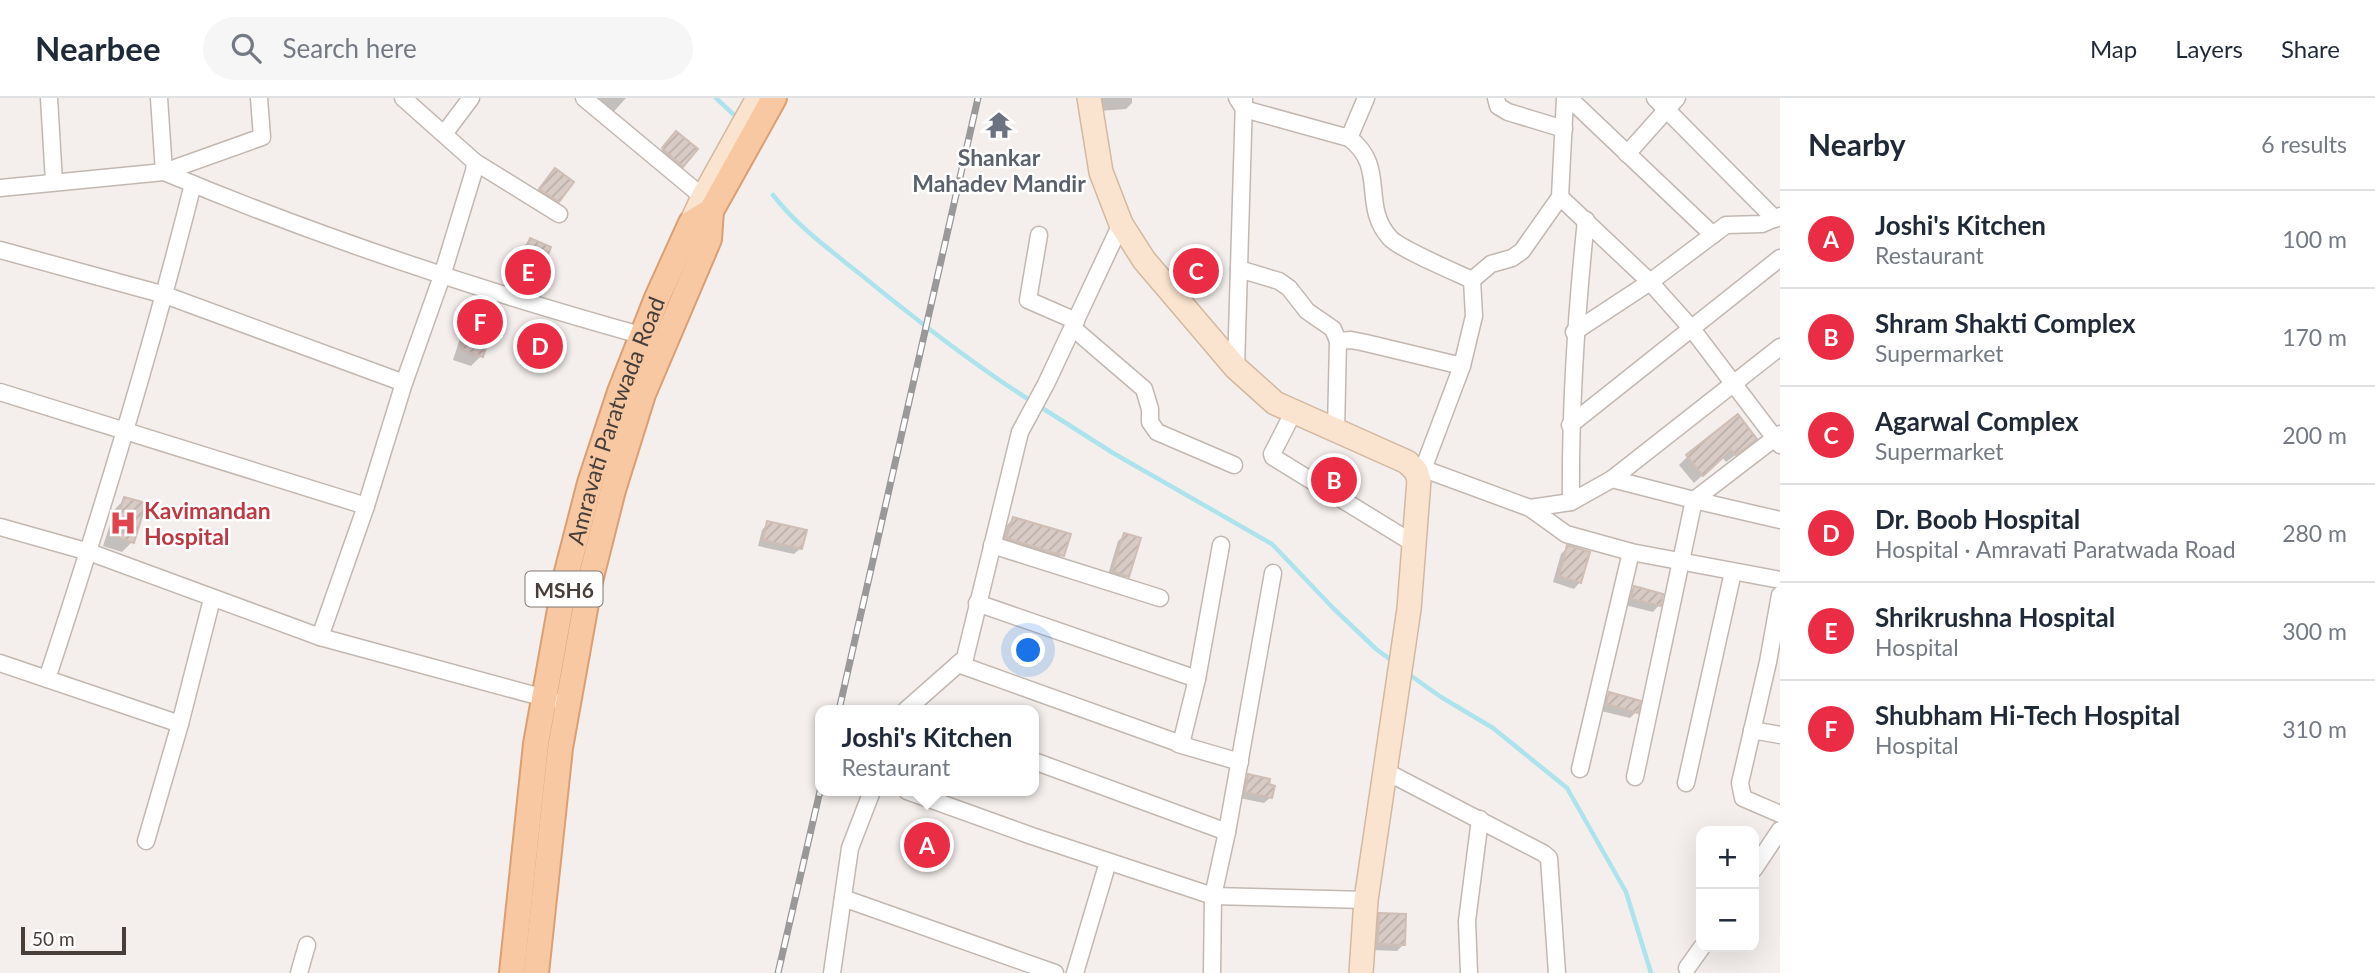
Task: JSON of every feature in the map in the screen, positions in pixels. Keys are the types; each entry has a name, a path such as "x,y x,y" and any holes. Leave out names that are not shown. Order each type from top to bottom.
{"main road":[{"name":"Amravati Paratwada Road","path":"512,973 536,744 556,701 566,576 590,483 620,392 654,338 706,214 774,98"},
{"name":"MSH6","path":"536,973 560,748 556,701"}],"street":[{"path":"49,98 54,182"},
{"path":"159,98 164,172"},
{"path":"0,188 164,172 262,137 259,98"},
{"path":"403,98 475,162 559,214"},
{"path":"444,134 471,98"},
{"path":"584,98 706,214"},
{"name":"Amravati Paratwada Road","path":"706,214 758,98"},
{"name":"MSH6","path":"706,214 786,98"},
{"path":"1089,98 1101,172 1121,224 1144,260 1236,368 1275,402 1407,461 1422,474 1530,508 1566,534 1631,552 1780,580"},
{"path":"1349,138 1366,98"},
{"path":"1495,98 1498,106 1508,112 1564,129"},
{"path":"1472,280 1492,264 1512,258 1522,251 1560,197 1567,98"},
{"path":"1567,98 1713,234"},
{"path":"1236,368 1242,102 1349,138 1360,146 1370,163 1374,206 1392,241 1472,280"},
{"path":"1574,332 1650,282 1726,225 1762,224 1778,217 1666,102 1627,153"},
{"path":"320,637 442,276 475,162"},
{"path":"164,172 261,213 442,276 654,338"},
{"path":"47,679 127,431 193,184"},
{"path":"1560,197 1650,282 1692,329 1778,439 1694,500 1635,777"},
{"path":"1571,502 1570,425 1574,332 1586,220"},
{"path":"911,705 965,658 1020,432 1046,384 1121,224"},
{"path":"1040,235 1028,300 1074,324 1144,389 1148,397 1150,422 1157,432 1234,466"},
{"path":"0,250 165,295 404,383"},
{"path":"1570,425 1780,258"},
{"path":"1240,269 1279,281 1289,288 1307,311 1332,329 1338,341 1336,431"},
{"path":"1361,973 1366,900 1409,609 1422,474 1462,366 1475,316 1472,280"},
{"path":"1338,341 1366,343 1462,366"},
{"path":"1530,508 1571,502 1612,479 1780,347"},
{"path":"0,392 366,506"},
{"path":"1294,411 1272,454 1273,457 1416,545"},
{"path":"1612,479 1780,520"},
{"path":"0,527 89,552 320,637 556,701"},
{"path":"992,545 1160,598"},
{"path":"1178,744 1182,742 1198,679 1221,545"},
{"path":"1580,769 1631,552"},
{"path":"1686,783 1733,572"},
{"path":"1212,973 1213,896 1273,573"},
{"path":"1780,595 1774,663 1752,730 1740,789 1744,799 1780,814"},
{"path":"146,841 212,599"},
{"path":"977,603 1198,679"},
{"path":"0,663 180,724"},
{"path":"958,664 1178,744 1240,762"},
{"path":"1752,730 1780,735"},
{"path":"1039,763 1227,832"},
{"path":"1385,771 1480,819 1549,858 1557,973"},
{"path":"832,973 850,848 870,796"},
{"path":"921,796 1213,896 1366,900"},
{"path":"1469,973 1467,921 1480,819"},
{"path":"1759,862 1780,830"},
{"path":"1075,973 1108,862"},
{"path":"843,898 1055,973"},
{"path":"299,973 307,945"},
{"path":"1687,968 1698,952"}],"building":[{"path":"676,131 698,149 683,167 662,148"},
{"path":"555,168 574,182 559,202 539,189"},
{"path":"530,238 551,247 534,290 512,282"},
{"path":"476,305 497,312 483,357 462,350"},
{"path":"534,329 555,335 546,365 526,359"},
{"path":"1738,414 1757,439 1736,455 1731,450 1703,476 1686,455"},
{"path":"124,497 146,503 134,543 112,536"},
{"path":"1013,517 1071,534 1064,556 1006,538"},
{"path":"767,521 807,530 802,549 763,540"},
{"path":"1124,533 1141,538 1129,577 1112,571"},
{"path":"1567,545 1590,552 1581,583 1559,576"},
{"path":"1634,586 1663,594 1661,606 1631,599"},
{"path":"1609,692 1641,701 1638,713 1606,704"},
{"path":"1248,774 1270,779 1269,784 1275,786 1272,798 1245,792"},
{"path":"1379,913 1406,914 1405,945 1378,944"}],"waterway":[{"path":"716,98 733,114"},
{"path":"773,195 814,237 901,307 965,356 1031,401"},
{"path":"1039,406 1113,453 1272,544 1333,608 1376,649 1395,663"},
{"path":"1407,673 1493,728 1567,788 1626,892 1651,973"}],"railway":[{"path":"840,705 978,98"},
{"path":"778,973 819,796"}],"place":[{"name":"Shankar Mahadev Mandir","path":"999,125"},
{"name":"Agarwal Complex","path":"1196,271"},
{"name":"Shrikrushna Hospital","path":"528,272"},
{"name":"Shubham Hi-Tech Hospital","path":"480,322"},
{"name":"Dr. Boob Hospital","path":"540,346"},
{"name":"Shram Shakti Complex","path":"1334,480"},
{"name":"Kavimandan Hospital","path":"123,523"},
{"name":"Joshi's Kitchen","path":"927,845"}]}
